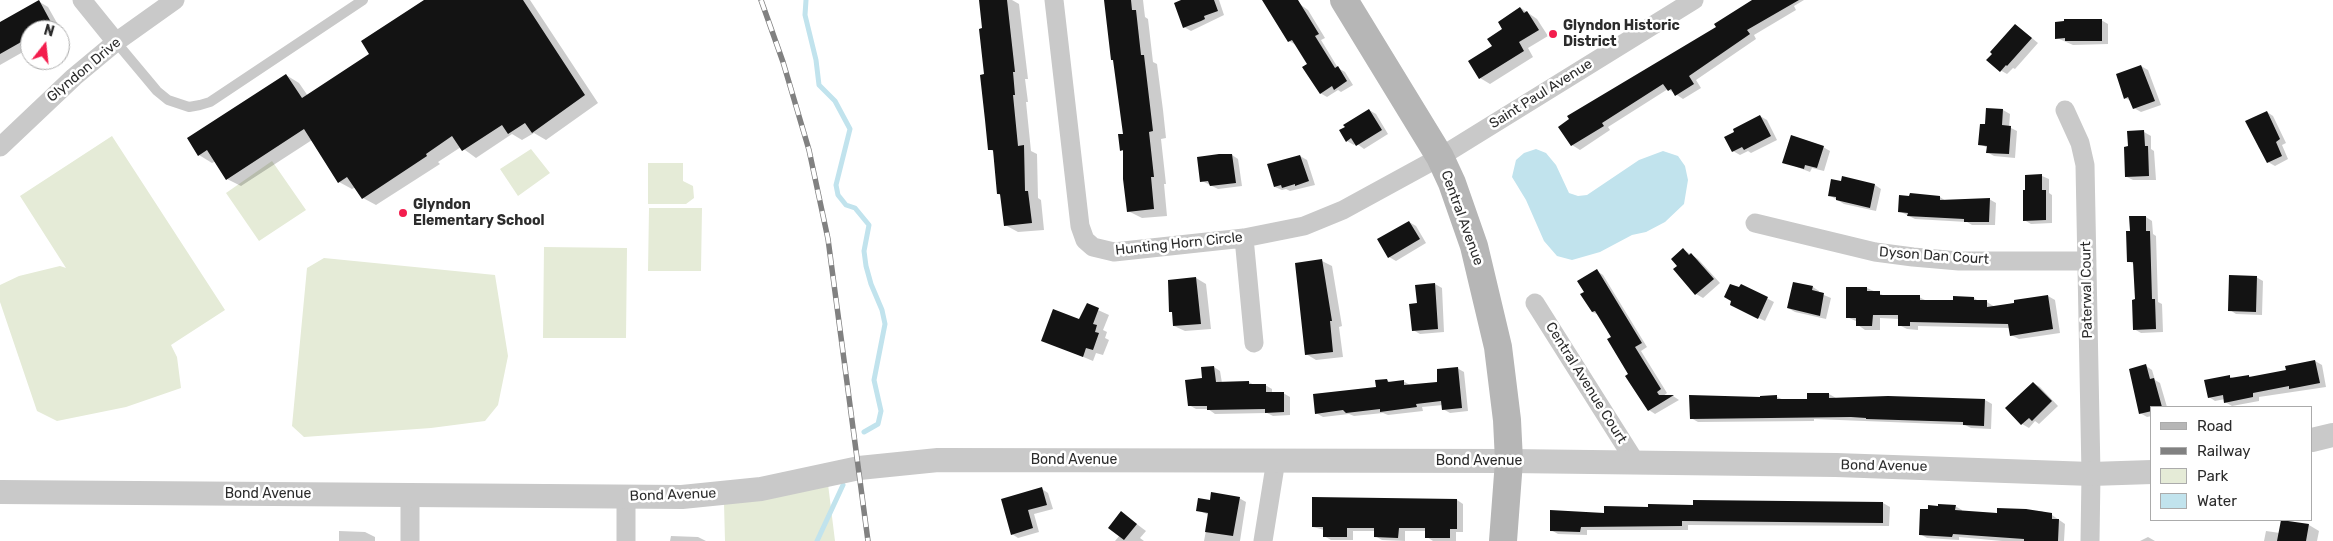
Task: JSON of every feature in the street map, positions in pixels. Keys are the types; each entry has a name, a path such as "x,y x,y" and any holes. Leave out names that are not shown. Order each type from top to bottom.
{"main road":[{"name":"Central Avenue","path":"1344,0 1440,157 1467,223 1492,315 1502,377 1509,461 1503,541"}],"street":[{"path":"82,0 116,42"},
{"name":"Glyndon Drive","path":"0,147 40,107 116,42 174,0"},
{"name":"Hunting Horn Circle","path":"1054,0 1080,226 1086,240 1093,246 1114,252 1244,238 1304,226 1343,210 1440,157"},
{"name":"Saint Paul Avenue","path":"1440,157 1694,0"},
{"name":"Paterwal Court","path":"2065,110 2080,143 2085,165 2092,474 2090,541"},
{"name":"Dyson Dan Court","path":"1755,223 1875,252 1913,258 1959,261 2087,260"},
{"path":"1244,238 1254,343"},
{"name":"Central Avenue Court","path":"1535,303 1636,463"},
{"path":"2313,440 2333,435"},
{"path":"1263,541 1276,460"},
{"name":"Bond Avenue","path":"0,492 682,497 753,490 859,468 912,461 1509,461 1925,467 2092,474 2150,472"},
{"path":"410,495 410,541"},
{"path":"626,497 626,541"}],"lane":[{"path":"116,42 157,92 168,100 188,106 200,105 210,102 363,0"}],"green space":[{"path":"112,136 225,310 171,345 177,357 181,388 126,407 57,421 37,411 0,302 0,285 19,276 60,266 66,268 20,196"},
{"path":"531,149 550,173 518,196 500,169"},
{"path":"272,161 306,210 259,241 226,193"},
{"path":"648,163 683,163 683,181 693,186 694,198 686,204 648,204"},
{"path":"649,208 702,208 701,271 648,271"},
{"path":"544,247 627,248 626,338 543,338"},
{"path":"324,258 495,275 508,356 498,405 485,421 431,428 304,437 292,426 307,268"},
{"path":"828,484 835,541 725,541 724,503"}],"water":[{"path":"1536,149 1546,153 1556,165 1569,193 1578,196 1587,195 1639,160 1663,151 1678,156 1685,166 1688,180 1684,204 1665,222 1646,232 1632,235 1600,252 1572,260 1557,256 1544,241 1526,200 1512,177 1516,160 1524,153"}],"building":[{"path":"39,0 50,20 20,20 20,43 0,54 0,22"},
{"path":"424,0 523,0 585,95 532,133 525,123 508,134 502,125 462,151 452,136 426,154 427,156 362,199 347,177 338,183 304,129 226,180 207,150 198,156 187,138 286,74 302,98 369,54 361,41"},
{"path":"979,0 1007,0 1015,72 1013,72 1015,95 1013,95 1018,146 1024,145 1025,191 1028,191 1032,223 1004,226 1000,194 997,194 993,150 988,150 980,75 984,74 979,29 982,28"},
{"path":"1104,0 1131,0 1132,10 1136,10 1141,55 1144,55 1153,131 1149,132 1154,177 1151,177 1154,209 1127,212 1123,179 1123,150 1120,151 1118,134 1123,134"},
{"path":"1181,0 1214,0 1218,11 1204,16 1205,19 1183,28 1174,3"},
{"path":"1262,0 1298,0 1319,34 1315,36 1335,68 1338,66 1347,81 1334,90 1332,86 1320,94 1302,67 1307,64 1292,40 1288,42"},
{"path":"1752,0 1799,0 1747,30 1750,34 1689,76 1694,84 1675,96 1671,89 1668,91 1663,84 1602,123 1604,126 1571,146 1558,127 1569,119 1567,116 1716,27 1714,24"},
{"path":"1520,7 1524,13 1527,11 1539,30 1519,42 1524,51 1479,79 1468,61 1492,46 1487,39 1502,29 1498,22"},
{"path":"2064,19 2102,19 2102,41 2065,41 2065,38 2055,39 2055,22 2064,21"},
{"path":"2015,24 2032,38 2000,72 1986,60 1992,54 1990,52"},
{"path":"2141,65 2155,101 2133,109 2128,97 2124,99 2116,74"},
{"path":"1986,108 2003,109 2002,125 2011,126 2009,154 1986,153 1987,146 1978,145 1980,124 1985,124"},
{"path":"1369,109 1382,130 1356,146 1351,138 1346,142 1339,130 1345,127 1343,125"},
{"path":"2267,111 2280,139 2276,142 2282,156 2267,163 2245,121"},
{"path":"1760,115 1771,136 1744,150 1742,147 1732,152 1724,137 1734,132 1733,129"},
{"path":"2144,130 2145,146 2148,146 2149,176 2125,177 2124,147 2128,146 2127,131"},
{"path":"1791,135 1824,146 1817,168 1805,165 1804,169 1782,163"},
{"path":"1232,154 1236,183 1210,186 1208,181 1200,182 1197,157"},
{"path":"1300,155 1309,181 1295,186 1295,184 1282,188 1281,185 1274,187 1267,164"},
{"path":"2042,174 2042,190 2046,190 2046,220 2023,221 2025,175"},
{"path":"1842,176 1875,184 1870,208 1836,200 1836,197 1828,196 1831,179 1841,181"},
{"path":"1910,193 1940,196 1940,200 1990,198 1989,222 1964,222 1964,219 1907,216 1908,213 1898,212 1899,195 1909,196"},
{"path":"2129,216 2146,216 2146,231 2150,231 2152,299 2155,299 2156,329 2133,330 2132,300 2135,299 2133,262 2127,262 2126,231 2130,231"},
{"path":"1409,221 1420,239 1388,258 1377,239"},
{"path":"1683,248 1689,255 1691,253 1714,279 1695,295 1673,269 1677,266 1671,259"},
{"path":"1322,259 1332,321 1330,321 1333,352 1305,355 1295,263"},
{"path":"1597,269 1642,343 1635,347 1661,389 1657,392 1659,395 1674,395 1648,411 1625,376 1628,374 1607,339 1611,337 1595,311 1592,312 1580,294 1584,292 1577,281"},
{"path":"2229,275 2257,276 2256,312 2228,311"},
{"path":"1196,277 1201,324 1173,326 1172,312 1169,312 1168,280"},
{"path":"1793,282 1813,286 1812,290 1824,293 1820,316 1787,308"},
{"path":"1435,283 1438,329 1412,331 1409,304 1417,303 1415,285"},
{"path":"1730,284 1739,287 1741,284 1768,297 1758,319 1730,305 1731,301 1724,297"},
{"path":"1846,287 1867,287 1867,291 1880,291 1880,295 1920,295 1920,300 1953,300 1953,296 1974,297 1974,300 1987,300 1987,307 2014,303 2014,300 2048,295 2053,329 2010,336 2008,324 1910,322 1910,326 1898,326 1898,315 1873,315 1872,326 1856,326 1856,318 1846,318"},
{"path":"1087,303 1099,308 1093,324 1097,325 1095,332 1099,333 1093,350 1086,348 1083,357 1041,341 1053,309 1079,319"},
{"path":"2315,360 2320,383 2289,389 2289,386 2253,393 2253,397 2224,403 2223,395 2208,398 2204,380 2230,375 2230,378 2249,375 2249,377 2286,370 2285,366"},
{"path":"2146,364 2150,379 2154,378 2162,406 2150,406 2150,411 2139,414 2129,369"},
{"path":"1214,366 1216,382 1249,381 1249,384 1266,384 1266,392 1284,392 1284,412 1265,413 1265,409 1207,410 1207,406 1188,406 1185,380 1202,378 1201,367"},
{"path":"1458,367 1462,408 1442,410 1441,401 1416,404 1417,407 1380,412 1380,409 1346,413 1343,410 1315,414 1313,394 1376,387 1375,380 1387,379 1388,382 1404,380 1404,385 1437,382 1437,369"},
{"path":"2033,382 2052,401 2032,421 2029,418 2021,425 2005,408"},
{"path":"1807,393 1829,393 1829,398 1888,396 1985,399 1984,426 1963,425 1963,422 1851,417 1690,419 1689,395 1760,397 1777,395 1777,399 1807,399"},
{"path":"1042,487 1047,505 1028,510 1033,528 1011,535 1001,499"},
{"path":"1211,492 1240,497 1233,536 1205,532 1208,513 1196,511 1198,498 1210,500"},
{"path":"1312,497 1457,499 1457,529 1450,529 1450,538 1425,538 1425,528 1399,528 1398,538 1374,537 1374,528 1347,528 1347,537 1323,537 1323,527 1312,527"},
{"path":"1693,500 1883,502 1883,523 1682,521 1682,526 1581,527 1580,532 1550,531 1550,510 1604,513 1604,506 1648,507 1648,504 1693,505"},
{"path":"1938,504 1956,505 1955,510 1997,513 1997,508 2026,509 2052,513 2052,519 2059,519 2058,541 2024,541 2024,539 1953,534 1952,537 1919,535 1920,509 1928,509 1928,505 1938,506"},
{"path":"1121,511 1137,524 1124,540 1108,528"},
{"path":"2281,521 2309,524 2306,541 2277,541"}],"waterway":[{"path":"806,0 805,15 816,60 819,85 835,101 850,129 836,185 838,195 846,205 855,208 869,225 864,251 866,266 882,310 885,324 874,380 881,411 878,424 864,432"},
{"path":"817,541 843,485"}],"railway":[{"path":"761,0 783,62 809,150 828,239 868,541"}],"place":[{"name":"Glyndon Historic District","path":"1553,34"},
{"name":"Glyndon Elementary School","path":"403,213"}]}
